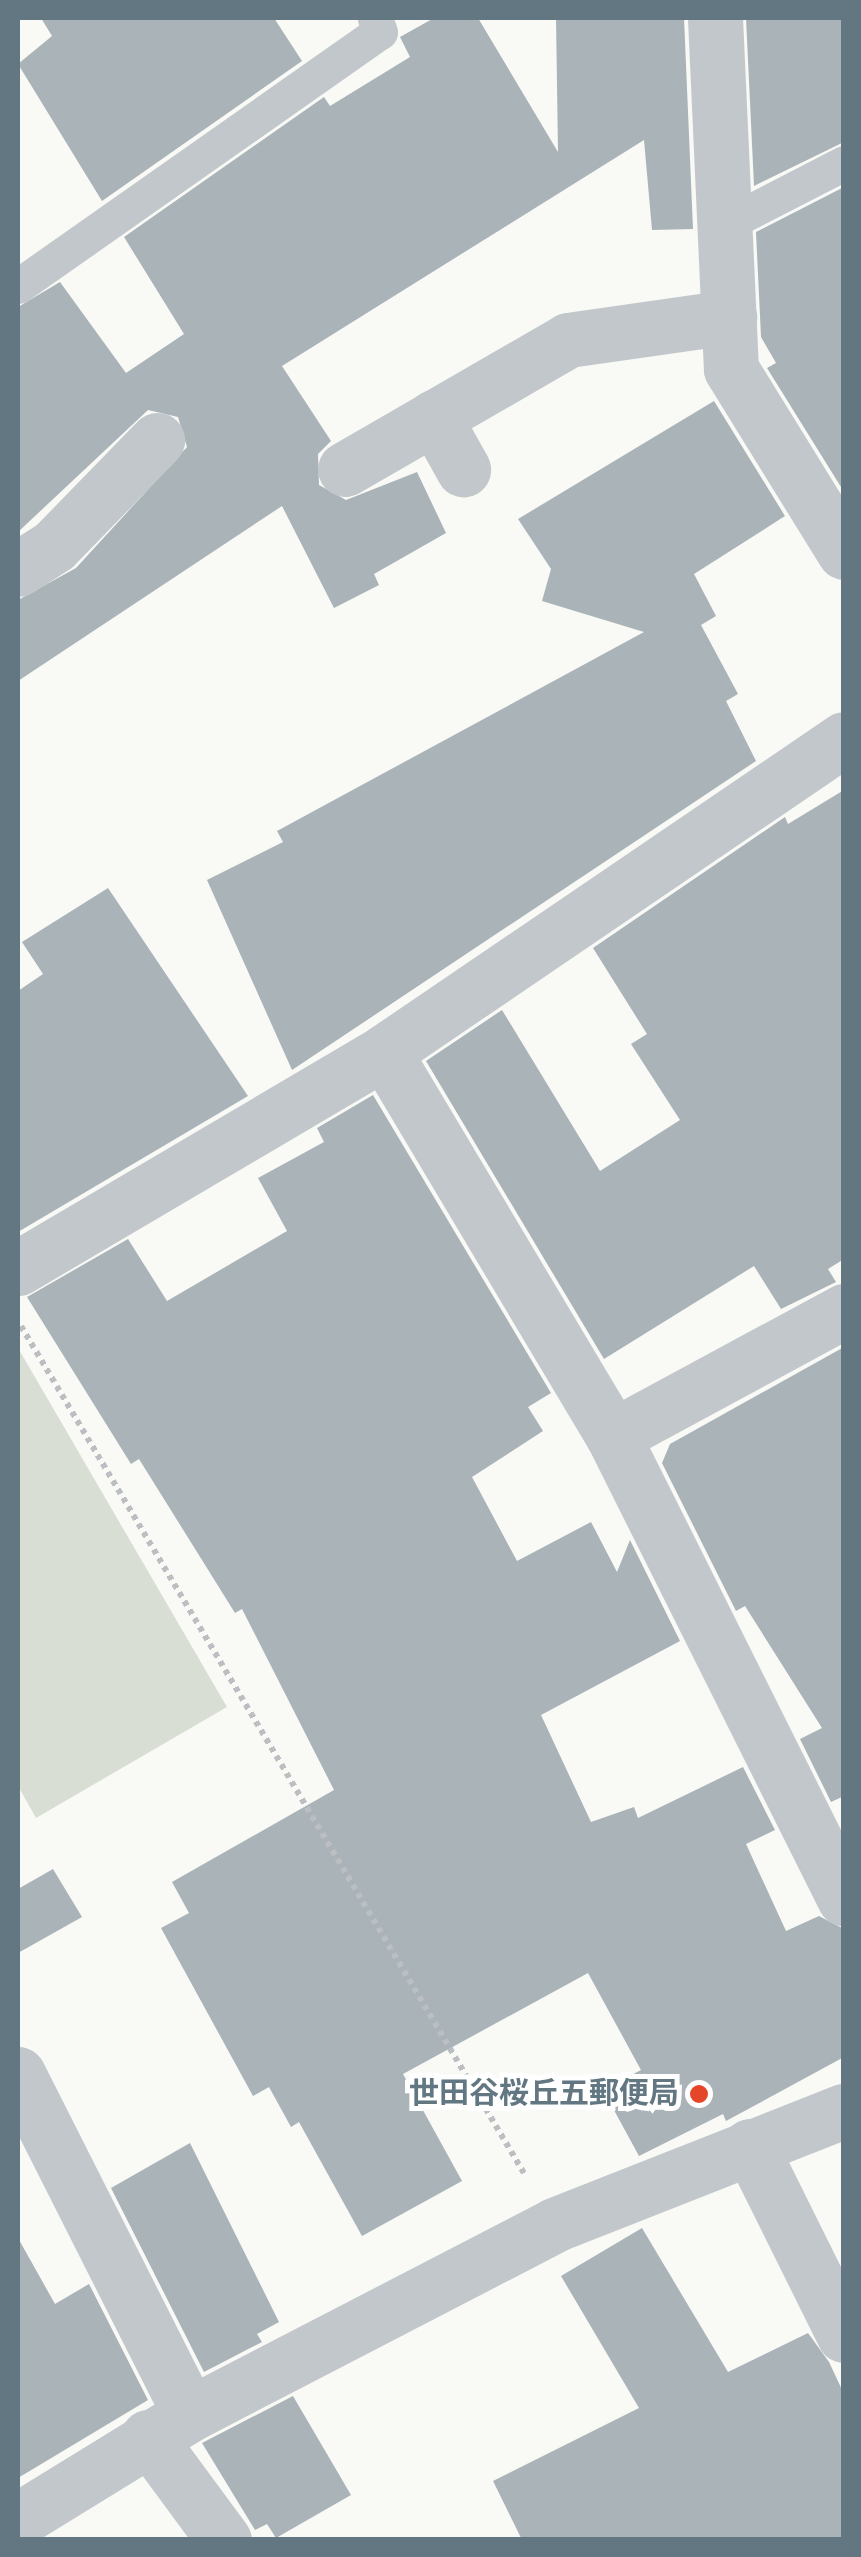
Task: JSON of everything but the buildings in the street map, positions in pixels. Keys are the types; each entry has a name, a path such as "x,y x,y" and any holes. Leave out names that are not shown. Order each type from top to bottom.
{"street":[{"path":"715,18 731,368 835,521"},
{"path":"344,468 568,340 729,317"},
{"path":"434,417 463,469"},
{"path":"18,569 54,546 157,440"},
{"path":"18,1268 384,1052 844,739"},
{"path":"384,1052 613,1436 844,1898"},
{"path":"613,1436 844,1311"},
{"path":"18,2074 169,2425 224,2540"},
{"path":"18,2520 169,2425 554,2226 844,2111"},
{"path":"750,2146 844,2334"}],"lane":[{"path":"18,286 380,32 375,18"},
{"path":"724,225 844,163"}],"path":[{"path":"18,1321 554,2226"}],"shaded area":[{"path":"18,1348 227,1707 36,1818 18,1786"}],"place":[{"name":"世田谷桜丘五郵便局","path":"699,2094"}]}
